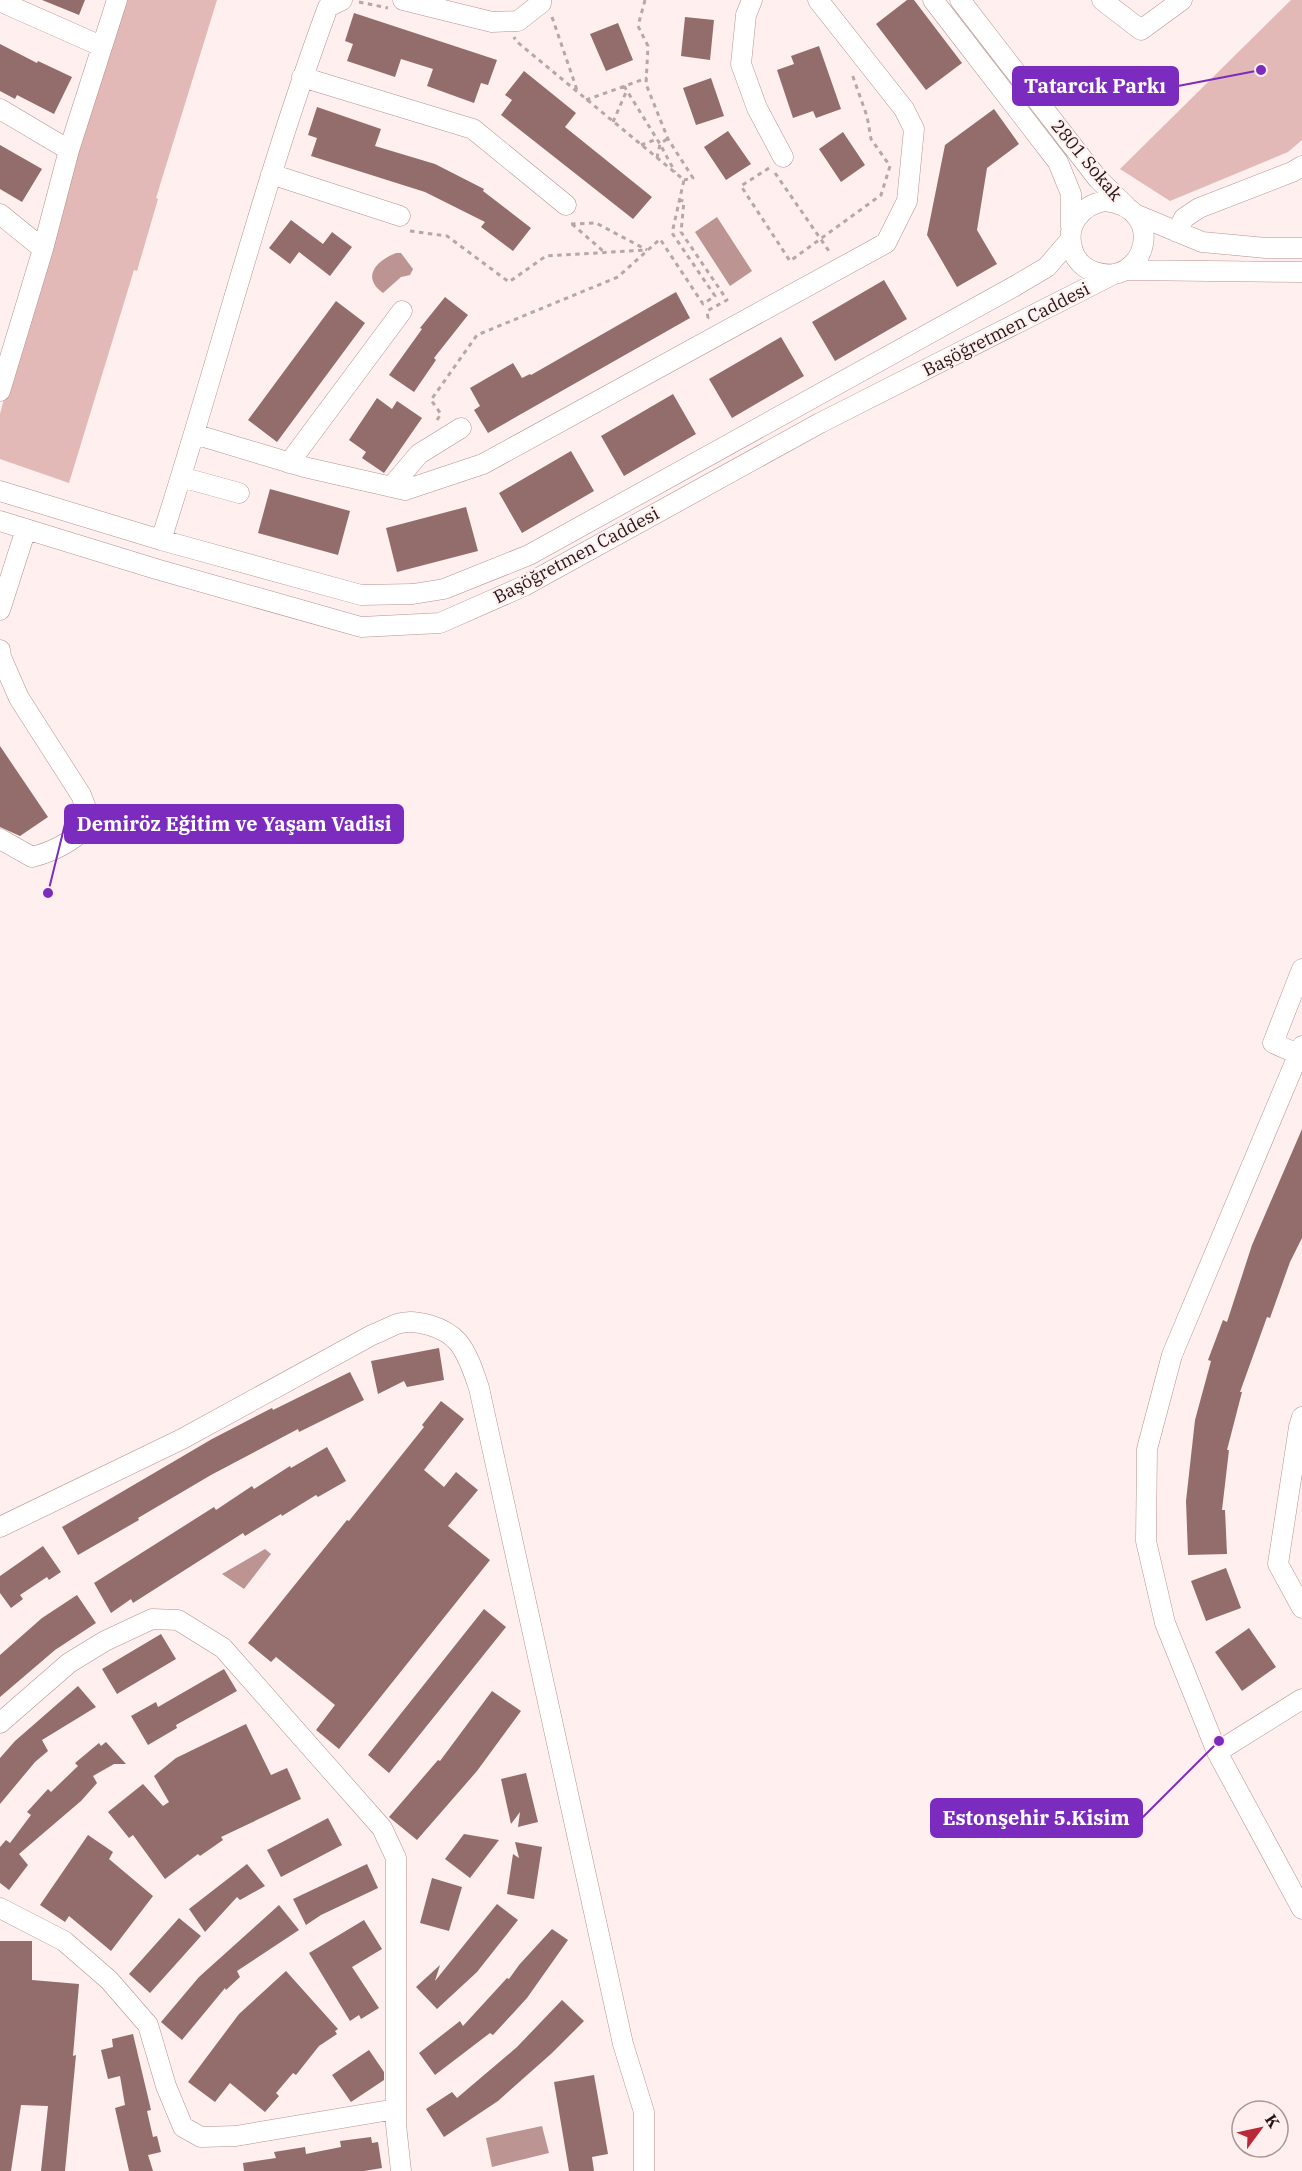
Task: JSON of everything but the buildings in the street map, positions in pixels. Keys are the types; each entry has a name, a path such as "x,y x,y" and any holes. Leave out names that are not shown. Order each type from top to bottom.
{"street":[{"path":"2,0 6,4 101,46"},
{"path":"0,391 6,349 44,249 69,150 117,0"},
{"path":"752,0 746,15 741,64 758,108 783,157"},
{"path":"194,434 289,463 405,490 483,464 886,243 907,201 914,129 904,109 818,0"},
{"path":"933,0 1058,162 1071,194 1071,234"},
{"name":"2801 Sokak","path":"960,0 1098,179 1131,211 1202,242 1266,248 1302,248"},
{"path":"1102,0 1141,30 1182,0"},
{"path":"398,5 492,22 508,22 518,21 541,1"},
{"path":"160,540 302,77 328,7 347,3"},
{"path":"302,77 473,129 566,205"},
{"path":"0,109 69,150"},
{"path":"1036,135 1053,121"},
{"path":"1177,232 1184,218 1198,208 1292,172 1302,166"},
{"path":"271,174 402,223"},
{"name":"Başöğretmen Caddesi","path":"0,491 160,540 361,595 413,594 444,589 529,555 1047,267 1071,234 1076,217 1084,208 1094,203 1117,202 1131,211 1142,226 1143,251 1120,272 820,423 524,586 440,624 361,627 156,569 0,521"},
{"path":"0,214 44,249"},
{"name":"Başöğretmen Caddesi","path":"1071,234 1076,257 1089,270 1101,274 1120,272"},
{"path":"1120,272 1302,272"},
{"path":"289,463 402,311"},
{"path":"391,487 419,454 461,428"},
{"path":"181,477 239,493"},
{"path":"0,610 26,530"},
{"path":"0,650 19,698 81,795 88,813 86,828 76,837 43,854 32,856 0,838"},
{"path":"1302,969 1273,1043 1301,1052 1172,1355 1147,1449 1146,1541 1165,1623 1192,1685 1217,1752 1302,1909"},
{"path":"0,1527 182,1438 372,1335 399,1323 420,1323 439,1329 457,1341 471,1365 480,1388 622,2044 644,2112 644,2171"},
{"path":"1302,1417 1278,1563 1302,1608"},
{"path":"0,1723 69,1663 105,1641 152,1619 178,1620 223,1648 382,1828 396,1858 396,2109 401,2171"},
{"path":"1217,1752 1302,1699"},
{"path":"0,1908 64,1941 109,1980 148,2025 166,2086 183,2127 201,2137 236,2136 396,2109"}],"path":[{"path":"645,0 638,26 648,46 646,84 668,139 693,178 684,180"},
{"path":"347,3 362,1 398,5"},
{"path":"541,1 550,12 577,92"},
{"path":"508,22 516,41 684,180"},
{"path":"839,268 821,238 771,167 741,186 790,261 821,238 881,195 890,166 872,139 867,116 851,72"},
{"path":"586,100 647,78"},
{"path":"624,86 677,174"},
{"path":"613,122 627,90"},
{"path":"641,145 657,139"},
{"path":"657,158 660,144 668,139"},
{"path":"435,424 441,414 431,400 477,335 618,277 660,239 704,304 715,296 672,233 684,180"},
{"path":"679,200 684,201 681,232 727,300 707,311 708,318 698,323"},
{"path":"402,223 447,236 509,282 546,256 648,250"},
{"path":"603,251 571,224 596,223 648,250"}],"shaded area":[{"path":"107,0 217,0 156,198 158,199 137,271 134,270 69,483 0,459 0,414"},
{"path":"1291,0 1302,0 1302,140 1288,152 1170,201 1120,169"},
{"path":"717,217 752,271 730,286 695,232"},
{"path":"401,253 413,269 410,275 401,277 383,293 376,287 372,275 382,260"},
{"path":"265,1549 271,1554 244,1589 222,1574"},
{"path":"542,2126 549,2153 492,2167 486,2138"}],"place":[{"name":"Tatarcık Parkı","path":"1261,70"},
{"name":"Demiröz Eğitim ve Yaşam Vadisi","path":"48,893"},
{"name":"Estonşehir 5.Kisim","path":"1219,1741"}]}
